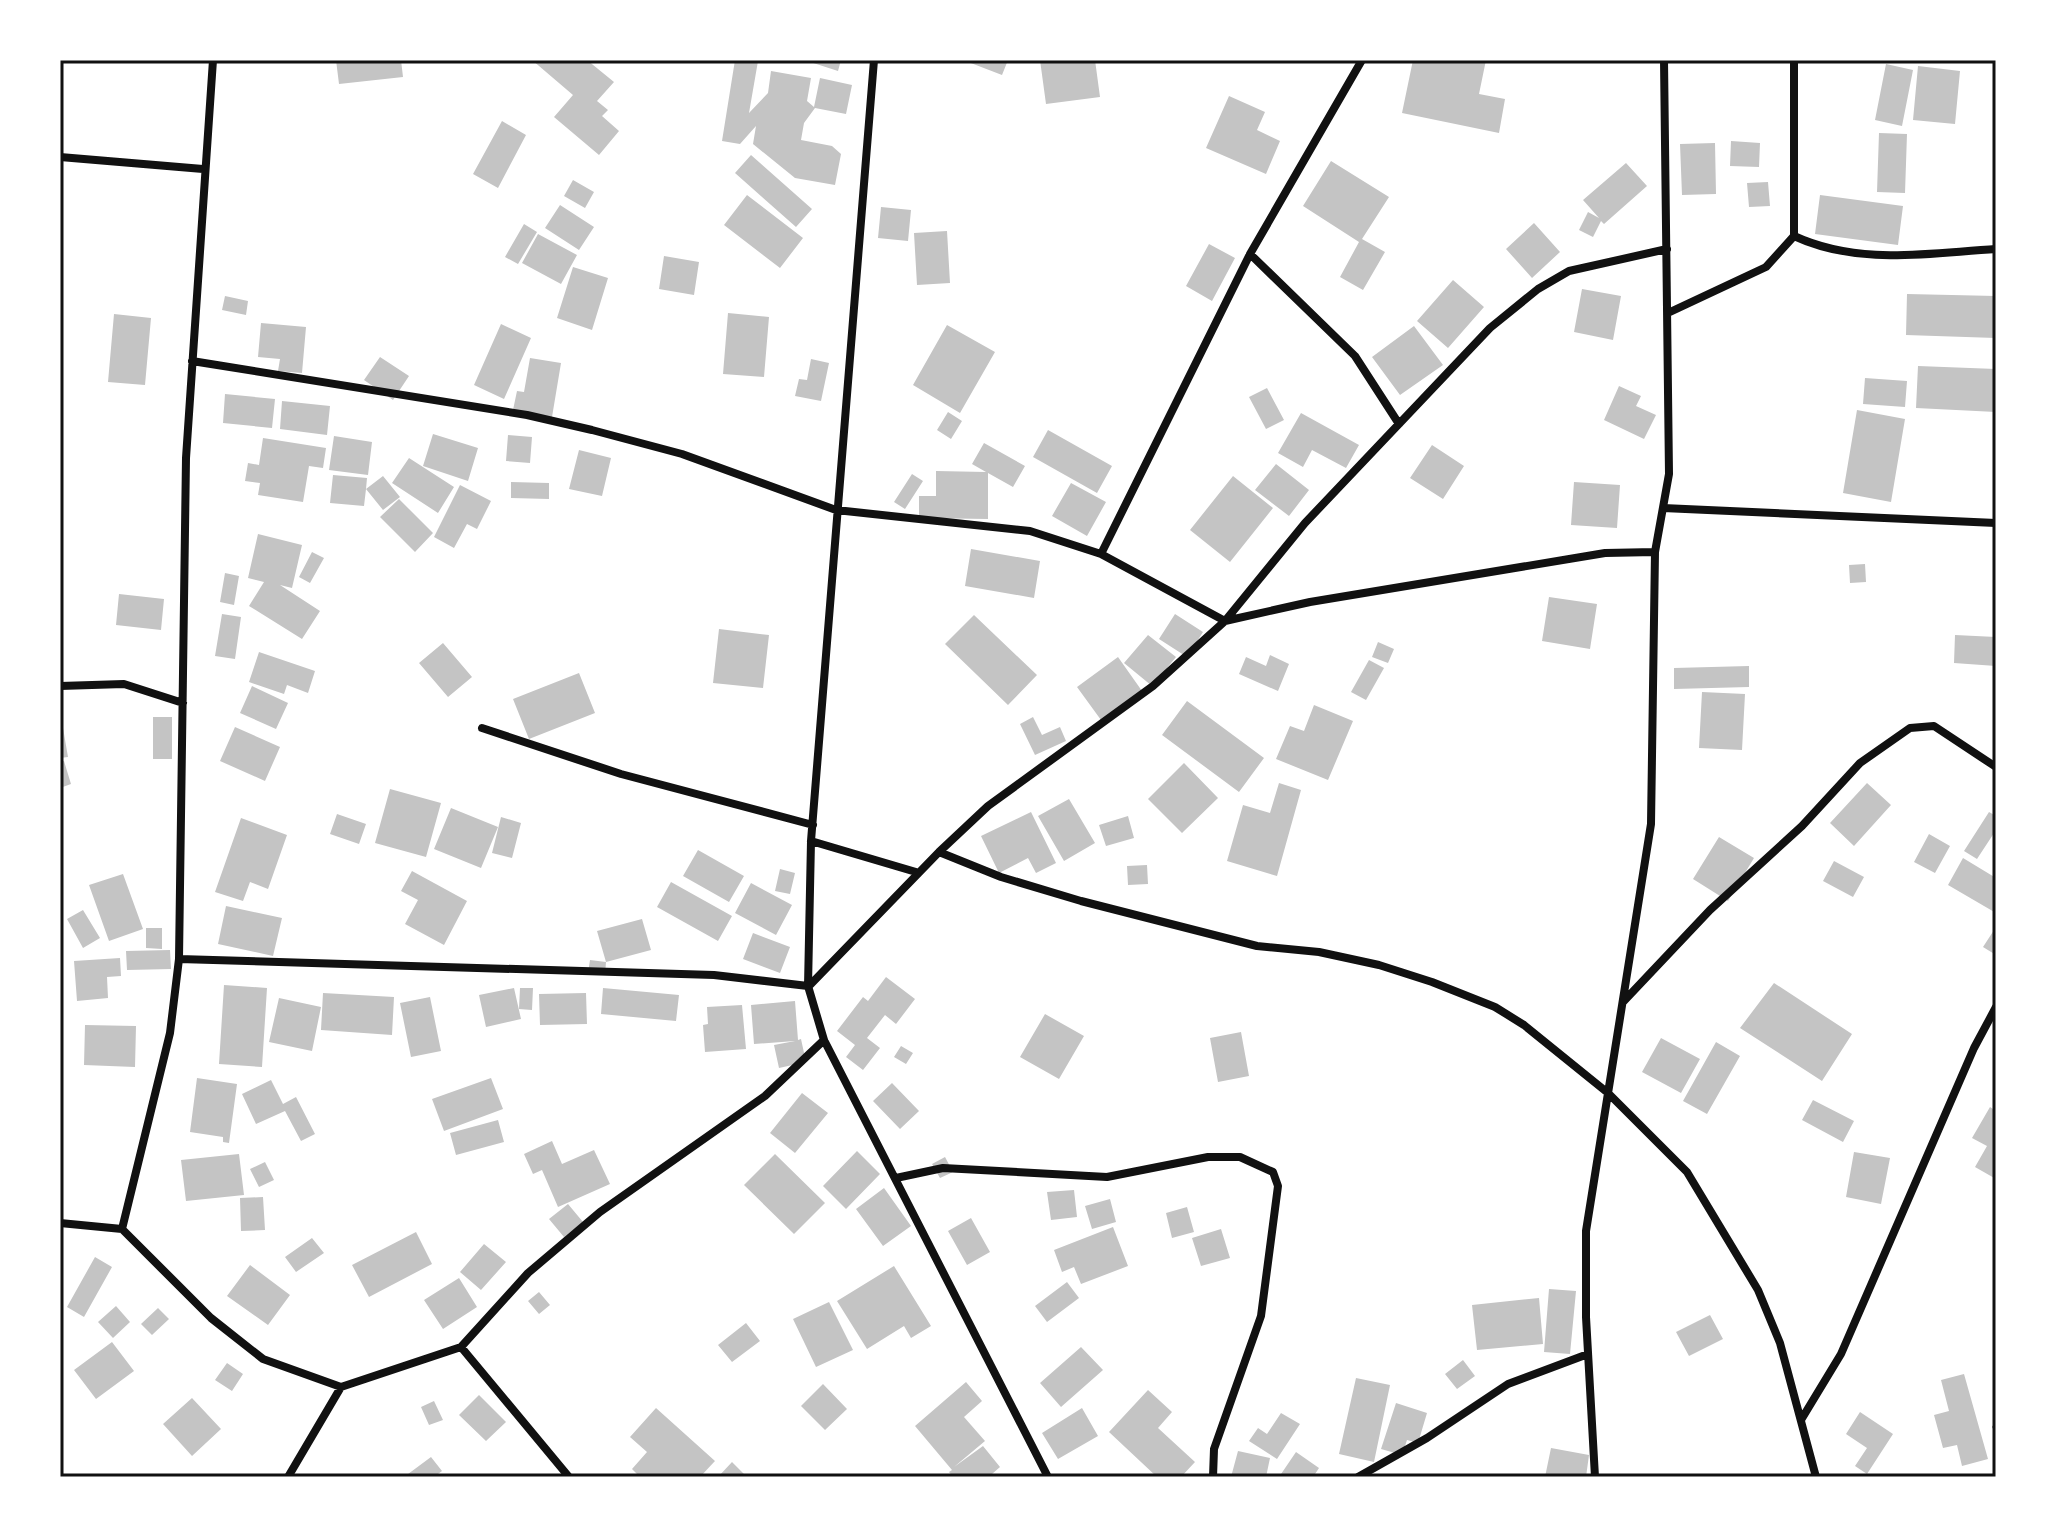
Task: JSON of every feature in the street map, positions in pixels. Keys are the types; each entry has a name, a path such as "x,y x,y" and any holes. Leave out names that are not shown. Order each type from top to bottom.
{"street":[{"path":"122,1229 170,1033 179,959 186,458 203,169 213,60"},
{"path":"874,60 811,841 808,986 824,1040 1048,1477"},
{"path":"1101,554 1250,254 1362,60"},
{"path":"1595,1477 1588,1354 1586,1231 1651,824 1655,552 1669,474 1670,312 1664,60"},
{"path":"1670,312 1766,267 1794,236 1794,60"},
{"path":"60,157 203,169"},
{"path":"1794,236 1823,250 1875,257 1996,249"},
{"path":"808,986 916,872 988,806 1153,686 1225,621 1305,523 1490,328 1538,289 1569,271 1667,249"},
{"path":"1250,254 1355,356 1399,424"},
{"path":"192,361 527,415 592,430 682,454 836,510 1030,531 1101,554 1225,621 1310,602 1605,553 1655,552"},
{"path":"1663,508 1996,523"},
{"path":"60,686 124,684 183,703"},
{"path":"1623,1003 1710,910 1802,826 1860,763 1910,728 1934,726 1996,767"},
{"path":"482,728 621,774 813,825"},
{"path":"811,841 916,872"},
{"path":"939,852 1001,877 1081,901 1257,946 1319,952 1432,982 1495,1007 1524,1025 1608,1093 1687,1172 1758,1290 1780,1343 1816,1477"},
{"path":"179,959 714,975 808,986"},
{"path":"1801,1420 1841,1354 1974,1048 1996,1007"},
{"path":"60,1223 122,1229 211,1318 263,1359 341,1387 461,1347 528,1273 588,1222 765,1096 824,1040"},
{"path":"896,1178 943,1168 1107,1177 1208,1157 1240,1157 1273,1172 1278,1186 1261,1316 1214,1449 1213,1477"},
{"path":"461,1347 569,1477"},
{"path":"1358,1477 1427,1438 1508,1384 1588,1354"},
{"path":"288,1477 341,1387"}],"building":[{"path":"336,60 401,60 403,77 339,84"},
{"path":"532,60 587,60 614,82 597,101 608,110 602,116 619,131 599,155 554,117 573,95"},
{"path":"735,60 758,61 749,113 768,93 771,71 811,78 807,101 814,107 820,78 852,85 846,114 815,108 804,123 801,140 832,146 841,154 835,185 795,178 753,144 756,126 740,144 722,141"},
{"path":"804,60 841,60 838,71"},
{"path":"963,60 1008,60 1002,75"},
{"path":"1040,60 1095,60 1100,97 1046,104"},
{"path":"1413,60 1486,60 1479,94 1505,99 1499,133 1402,113"},
{"path":"1886,64 1913,70 1902,126 1875,120"},
{"path":"1918,66 1960,71 1955,124 1913,120"},
{"path":"1229,96 1265,112 1257,130 1280,141 1266,174 1206,148"},
{"path":"502,121 526,135 498,188 473,174"},
{"path":"1879,133 1907,134 1905,193 1877,192"},
{"path":"1731,141 1760,143 1759,167 1730,166"},
{"path":"1715,143 1716,194 1682,195 1680,144"},
{"path":"751,155 812,209 796,227 735,173"},
{"path":"1331,161 1389,197 1362,239 1385,252 1363,290 1340,277 1359,242 1303,206"},
{"path":"1626,163 1647,186 1604,224 1601,221 1593,237 1579,230 1588,212 1599,218 1583,200"},
{"path":"573,180 594,192 585,208 564,196"},
{"path":"1768,182 1770,206 1749,207 1747,183"},
{"path":"747,195 803,238 780,268 724,225"},
{"path":"1820,195 1903,206 1898,245 1815,234"},
{"path":"560,205 594,227 579,250 545,228"},
{"path":"881,207 911,210 908,241 878,238"},
{"path":"1534,223 1560,252 1532,278 1506,249"},
{"path":"524,224 537,232 518,264 505,257"},
{"path":"947,231 950,283 917,285 914,233"},
{"path":"538,234 577,255 561,284 522,263"},
{"path":"1209,244 1235,258 1212,301 1186,286"},
{"path":"664,256 699,262 694,295 659,289"},
{"path":"573,267 608,278 592,330 557,318"},
{"path":"1453,280 1484,307 1448,348 1417,321"},
{"path":"1582,289 1621,296 1613,340 1574,332"},
{"path":"1907,294 1996,296 1996,338 1906,335"},
{"path":"225,296 248,301 246,315 222,310"},
{"path":"728,313 769,317 764,377 723,374"},
{"path":"114,314 151,318 145,385 108,382"},
{"path":"261,323 306,327 302,373 278,371 280,359 258,357"},
{"path":"501,324 531,338 504,399 474,385"},
{"path":"947,325 995,352 960,413 913,385"},
{"path":"1414,326 1443,365 1400,395 1372,357"},
{"path":"380,357 409,376 393,400 364,380"},
{"path":"530,358 561,363 552,417 513,410 517,391 524,392"},
{"path":"811,359 829,363 821,401 795,396 799,379 807,380"},
{"path":"1918,366 1996,369 1996,412 1916,408"},
{"path":"1865,378 1907,381 1905,407 1863,404"},
{"path":"1619,386 1641,396 1636,406 1656,415 1644,439 1604,420"},
{"path":"1267,388 1284,420 1266,429 1249,397"},
{"path":"225,394 275,399 272,428 223,423"},
{"path":"282,401 330,406 327,435 280,429"},
{"path":"1857,410 1905,419 1891,502 1843,493"},
{"path":"948,412 962,421 951,439 937,430"},
{"path":"1301,413 1359,445 1346,468 1312,450 1303,467 1278,453"},
{"path":"1048,430 1112,466 1097,493 1033,457"},
{"path":"433,434 478,448 468,481 423,466"},
{"path":"508,435 532,437 530,463 506,461"},
{"path":"334,436 372,442 368,475 329,470"},
{"path":"263,438 326,448 323,468 309,466 303,502 258,495 260,483 245,481 248,463 259,465"},
{"path":"984,443 1025,466 1013,487 988,473 988,519 919,518 919,496 936,496 936,471 986,472 972,464"},
{"path":"1432,445 1464,466 1443,499 1410,478"},
{"path":"579,450 611,458 602,496 569,489"},
{"path":"409,458 454,487 438,513 392,483"},
{"path":"1276,464 1309,490 1289,516 1255,490"},
{"path":"912,474 923,481 905,509 894,502"},
{"path":"333,475 367,478 364,506 330,503"},
{"path":"383,476 400,497 383,510 366,489"},
{"path":"1233,476 1273,508 1230,562 1190,530"},
{"path":"511,482 549,483 549,499 511,498"},
{"path":"1574,482 1620,485 1617,528 1571,525"},
{"path":"1071,483 1106,502 1087,536 1052,516"},
{"path":"460,485 491,501 477,529 467,524 454,548 434,537"},
{"path":"399,499 433,533 415,552 380,517"},
{"path":"258,534 302,545 292,588 280,585 320,611 302,639 249,606 264,582 248,578"},
{"path":"971,549 1040,561 1034,598 965,586"},
{"path":"312,552 324,558 310,583 299,577"},
{"path":"1865,564 1866,582 1850,583 1849,565"},
{"path":"225,573 239,576 234,605 220,602"},
{"path":"119,594 164,599 161,630 116,625"},
{"path":"1549,597 1597,604 1590,649 1542,641"},
{"path":"222,614 241,617 235,659 215,656"},
{"path":"1175,614 1203,632 1187,657 1159,639"},
{"path":"974,615 1037,675 1008,705 945,644"},
{"path":"719,629 769,635 763,688 713,683"},
{"path":"1148,635 1176,657 1152,686 1124,663"},
{"path":"1955,635 1996,637 1996,666 1954,663"},
{"path":"1378,642 1394,649 1388,663 1372,657"},
{"path":"443,643 472,677 448,697 419,663"},
{"path":"259,652 315,671 308,693 287,685 284,694 249,682"},
{"path":"1270,655 1289,664 1278,691 1239,674 1246,657 1266,666"},
{"path":"1118,657 1142,691 1101,720 1077,687"},
{"path":"1369,660 1384,668 1366,700 1351,692"},
{"path":"1749,666 1749,687 1674,689 1674,668"},
{"path":"579,673 595,713 529,739 513,699"},
{"path":"252,686 288,703 276,729 240,713"},
{"path":"1702,692 1745,694 1742,750 1699,748"},
{"path":"1187,701 1264,758 1239,792 1162,735"},
{"path":"1314,705 1353,721 1328,780 1276,759 1290,726 1304,731"},
{"path":"153,717 172,717 172,759 153,759"},
{"path":"1033,717 1042,735 1060,727 1066,741 1035,755 1020,724"},
{"path":"235,727 280,747 265,781 220,761"},
{"path":"63,728 68,757 60,758 60,729"},
{"path":"64,761 71,784 60,788 60,762"},
{"path":"1184,763 1218,798 1182,833 1148,799"},
{"path":"1279,783 1301,790 1277,876 1227,861 1243,805 1270,813"},
{"path":"1867,783 1891,805 1854,846 1830,823"},
{"path":"390,789 441,803 426,857 375,843"},
{"path":"1069,799 1095,843 1064,861 1038,816"},
{"path":"451,808 498,827 481,868 434,849"},
{"path":"1031,812 1056,863 1036,873 1028,858 999,873 981,836"},
{"path":"1989,812 1996,816 1996,830 1977,859 1964,851"},
{"path":"337,814 366,824 359,844 330,834"},
{"path":"1128,816 1134,838 1106,846 1099,825"},
{"path":"501,817 521,823 512,858 492,853"},
{"path":"241,818 287,835 268,889 250,882 243,901 215,892"},
{"path":"1929,834 1950,846 1935,873 1914,862"},
{"path":"1719,837 1754,858 1728,901 1693,879"},
{"path":"698,850 744,876 729,902 683,876"},
{"path":"1963,858 1996,878 1996,913 1948,885"},
{"path":"1834,861 1864,877 1853,897 1823,881"},
{"path":"1147,865 1148,884 1128,885 1127,866"},
{"path":"780,869 795,873 790,894 775,891"},
{"path":"412,871 467,901 444,945 405,924 418,900 401,891"},
{"path":"123,874 143,929 109,941 89,885"},
{"path":"671,882 732,916 718,941 657,907"},
{"path":"751,883 792,905 776,935 735,913"},
{"path":"226,906 282,918 273,956 218,944"},
{"path":"83,910 100,938 83,948 67,919"},
{"path":"642,919 651,950 606,962 597,931"},
{"path":"1996,927 1996,955 1983,947"},
{"path":"146,928 162,928 162,949 146,948"},
{"path":"753,933 790,947 780,973 743,959"},
{"path":"170,950 171,969 127,970 126,951"},
{"path":"120,958 121,976 107,977 108,998 77,1001 74,961"},
{"path":"590,960 606,962 605,975 588,973"},
{"path":"886,977 915,999 896,1024 885,1015 867,1038 880,1048 863,1070 846,1057 855,1045 837,1031 863,997 868,1001"},
{"path":"1774,983 1852,1034 1822,1081 1740,1028"},
{"path":"224,985 267,988 262,1067 219,1064"},
{"path":"514,988 521,1019 486,1027 479,995"},
{"path":"520,988 533,988 532,1010 519,1009"},
{"path":"603,988 679,995 676,1021 601,1014"},
{"path":"323,993 394,997 392,1035 321,1030"},
{"path":"586,993 587,1024 540,1025 539,994"},
{"path":"430,997 441,1051 411,1057 400,1003"},
{"path":"279,998 321,1007 312,1051 269,1042"},
{"path":"795,1001 798,1040 801,1039 806,1062 779,1068 774,1045 795,1041 754,1044 751,1005"},
{"path":"742,1005 746,1049 705,1052 703,1025 708,1024 707,1007"},
{"path":"1045,1014 1084,1036 1059,1079 1020,1057"},
{"path":"85,1025 136,1026 135,1067 84,1065"},
{"path":"1241,1032 1249,1076 1218,1082 1210,1038"},
{"path":"1661,1038 1700,1059 1681,1093 1642,1072"},
{"path":"1716,1042 1740,1056 1707,1114 1683,1101"},
{"path":"901,1046 913,1053 906,1064 894,1057"},
{"path":"197,1078 237,1084 229,1143 223,1142 223,1137 190,1132"},
{"path":"491,1078 503,1109 444,1131 432,1099"},
{"path":"271,1080 283,1104 296,1097 315,1134 301,1141 285,1111 256,1124 242,1094"},
{"path":"892,1083 919,1111 900,1129 873,1101"},
{"path":"802,1093 828,1113 795,1153 770,1133"},
{"path":"1813,1100 1854,1121 1843,1142 1802,1120"},
{"path":"1990,1107 1996,1111 1996,1179 1975,1167 1987,1146 1972,1138"},
{"path":"498,1120 504,1142 456,1155 450,1133"},
{"path":"552,1141 562,1164 594,1150 610,1184 558,1207 542,1170 533,1174 524,1154"},
{"path":"857,1151 880,1174 846,1209 823,1186"},
{"path":"1854,1152 1890,1158 1881,1204 1846,1197"},
{"path":"239,1154 244,1195 186,1201 181,1160"},
{"path":"775,1154 825,1203 794,1234 744,1185"},
{"path":"945,1157 953,1172 940,1178 932,1164"},
{"path":"265,1162 274,1180 259,1187 250,1169"},
{"path":"884,1188 911,1226 883,1246 856,1209"},
{"path":"1074,1190 1077,1217 1051,1220 1047,1192"},
{"path":"263,1197 265,1230 241,1231 240,1198"},
{"path":"1110,1199 1116,1222 1092,1229 1085,1206"},
{"path":"568,1204 583,1222 564,1237 549,1219"},
{"path":"1187,1207 1194,1232 1172,1238 1166,1213"},
{"path":"971,1218 990,1252 967,1265 948,1231"},
{"path":"1113,1227 1128,1266 1081,1284 1074,1267 1062,1272 1054,1250"},
{"path":"1221,1229 1230,1258 1201,1266 1192,1238"},
{"path":"416,1232 432,1264 369,1297 352,1265"},
{"path":"312,1238 324,1253 296,1272 285,1257"},
{"path":"484,1244 506,1262 481,1290 460,1272"},
{"path":"95,1257 112,1267 84,1317 67,1307"},
{"path":"250,1265 290,1295 268,1325 227,1296"},
{"path":"894,1266 931,1326 911,1338 904,1326 867,1349 837,1301"},
{"path":"459,1278 477,1307 443,1329 424,1300"},
{"path":"1067,1282 1079,1298 1047,1322 1035,1306"},
{"path":"1549,1289 1576,1291 1570,1354 1544,1352"},
{"path":"539,1292 550,1305 539,1314 528,1301"},
{"path":"1539,1298 1543,1344 1477,1350 1472,1305"},
{"path":"829,1302 853,1350 816,1367 793,1319"},
{"path":"116,1306 130,1322 113,1338 98,1322"},
{"path":"158,1308 169,1319 152,1335 141,1324"},
{"path":"1710,1315 1723,1339 1689,1356 1676,1332"},
{"path":"746,1323 760,1341 732,1362 718,1345"},
{"path":"112,1342 134,1371 96,1399 74,1370"},
{"path":"1081,1347 1103,1370 1061,1407 1040,1383"},
{"path":"1463,1360 1475,1376 1457,1389 1445,1374"},
{"path":"227,1363 243,1374 232,1391 215,1380"},
{"path":"1964,1374 1988,1459 1962,1466 1957,1445 1943,1448 1934,1415 1949,1411 1941,1380"},
{"path":"1356,1378 1390,1385 1374,1462 1339,1454"},
{"path":"966,1382 982,1401 964,1417 985,1441 954,1467 983,1446 1000,1467 992,1474 995,1477 953,1477 949,1472 952,1470 915,1426"},
{"path":"823,1384 847,1409 825,1430 801,1406"},
{"path":"1148,1390 1172,1412 1158,1428 1195,1462 1181,1477 1157,1477 1109,1432"},
{"path":"479,1395 506,1422 486,1441 459,1415"},
{"path":"192,1398 221,1429 192,1456 163,1424"},
{"path":"434,1401 443,1420 429,1425 421,1407"},
{"path":"1396,1403 1427,1413 1418,1443 1407,1440 1402,1455 1381,1449"},
{"path":"656,1408 715,1461 700,1477 640,1477 632,1469 647,1452 630,1437"},
{"path":"1082,1408 1098,1436 1058,1459 1042,1433"},
{"path":"1860,1412 1893,1434 1867,1474 1855,1466 1867,1448 1846,1434"},
{"path":"1281,1413 1300,1424 1277,1459 1249,1441 1258,1428 1267,1434"},
{"path":"1551,1448 1589,1455 1586,1477 1545,1477"},
{"path":"1238,1451 1270,1458 1266,1477 1231,1477"},
{"path":"1296,1452 1319,1468 1313,1477 1279,1477"},
{"path":"431,1457 442,1471 434,1477 404,1477"},
{"path":"732,1462 747,1477 718,1477"}]}
